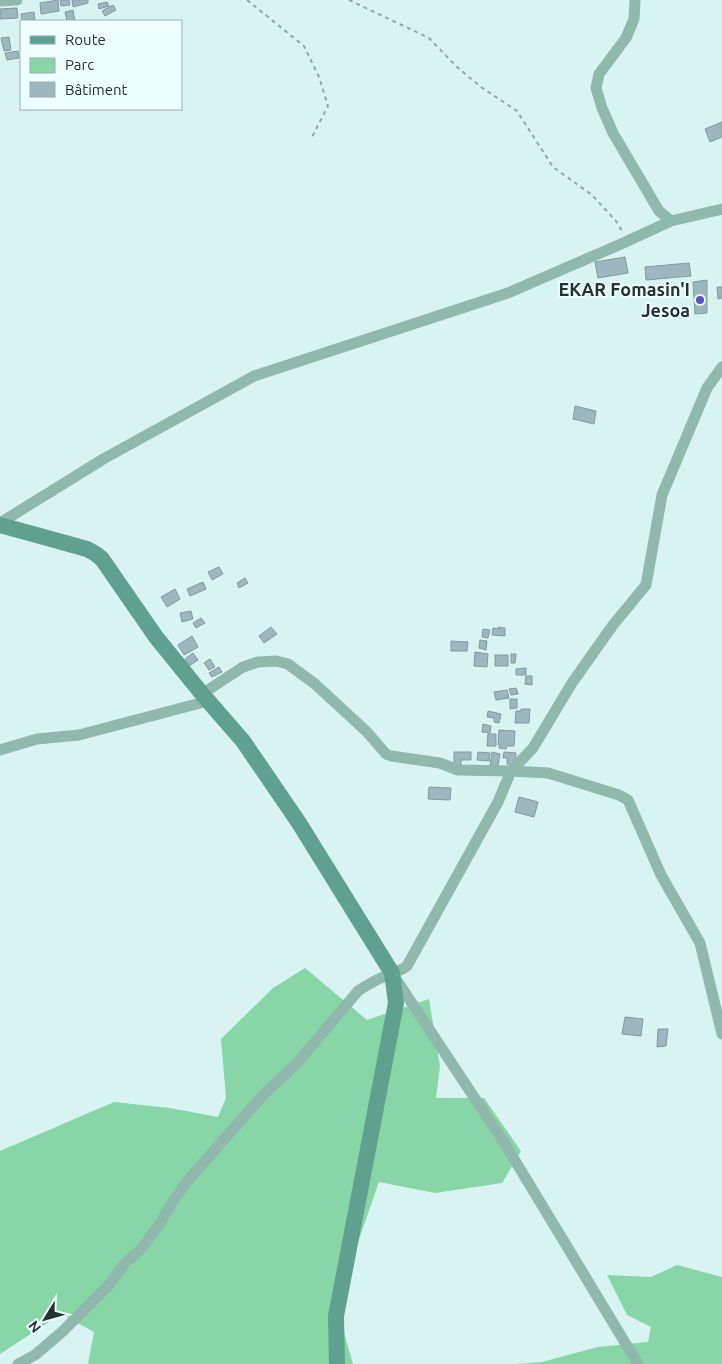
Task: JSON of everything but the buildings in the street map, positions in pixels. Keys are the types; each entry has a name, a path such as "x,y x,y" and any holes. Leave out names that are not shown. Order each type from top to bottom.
{"street":[{"path":"0,1 17,0"},
{"path":"635,0 634,19 626,38 599,74 596,88 613,134 659,212 670,221"},
{"path":"0,524 105,458 254,376 508,293 670,221 722,209"},
{"path":"18,1364 36,1355 110,1284 124,1264 141,1248 159,1225 174,1198 190,1178 264,1094 297,1063 358,991 368,984 401,971 407,966 498,802 511,771 533,748 572,684 613,625 646,585 662,494 707,388 722,367"},
{"path":"0,524 87,549 102,559 156,637 205,698 243,741 293,814 392,973 505,1144 638,1364"},
{"path":"0,750 37,739 78,735 205,698 243,668 258,662 276,661 288,664 315,684 367,732 386,754 391,756 440,764 458,770 548,774 619,795 628,800 661,875 700,943 722,1034"},
{"path":"337,1364 336,1316 396,1003 392,973"}],"path":[{"path":"247,0 304,46 319,77 328,106 312,137"},
{"path":"349,0 430,38 457,67 481,87 517,111 553,167 592,195 616,221 628,241"}],"green space":[{"path":"305,968 367,1020 429,999 440,1066 436,1098 484,1098 521,1151 502,1183 435,1193 379,1182 336,1305 353,1364 88,1364 94,1332 61,1314 0,1354 0,1151 114,1102 170,1108 218,1117 226,1098 221,1039 273,988"},
{"path":"677,1265 722,1277 722,1364 516,1364 542,1362 598,1347 648,1342 651,1327 627,1315 607,1275 651,1277"}],"place":[{"name":"EKAR Fomasin'I Jesoa","path":"700,300"}]}
